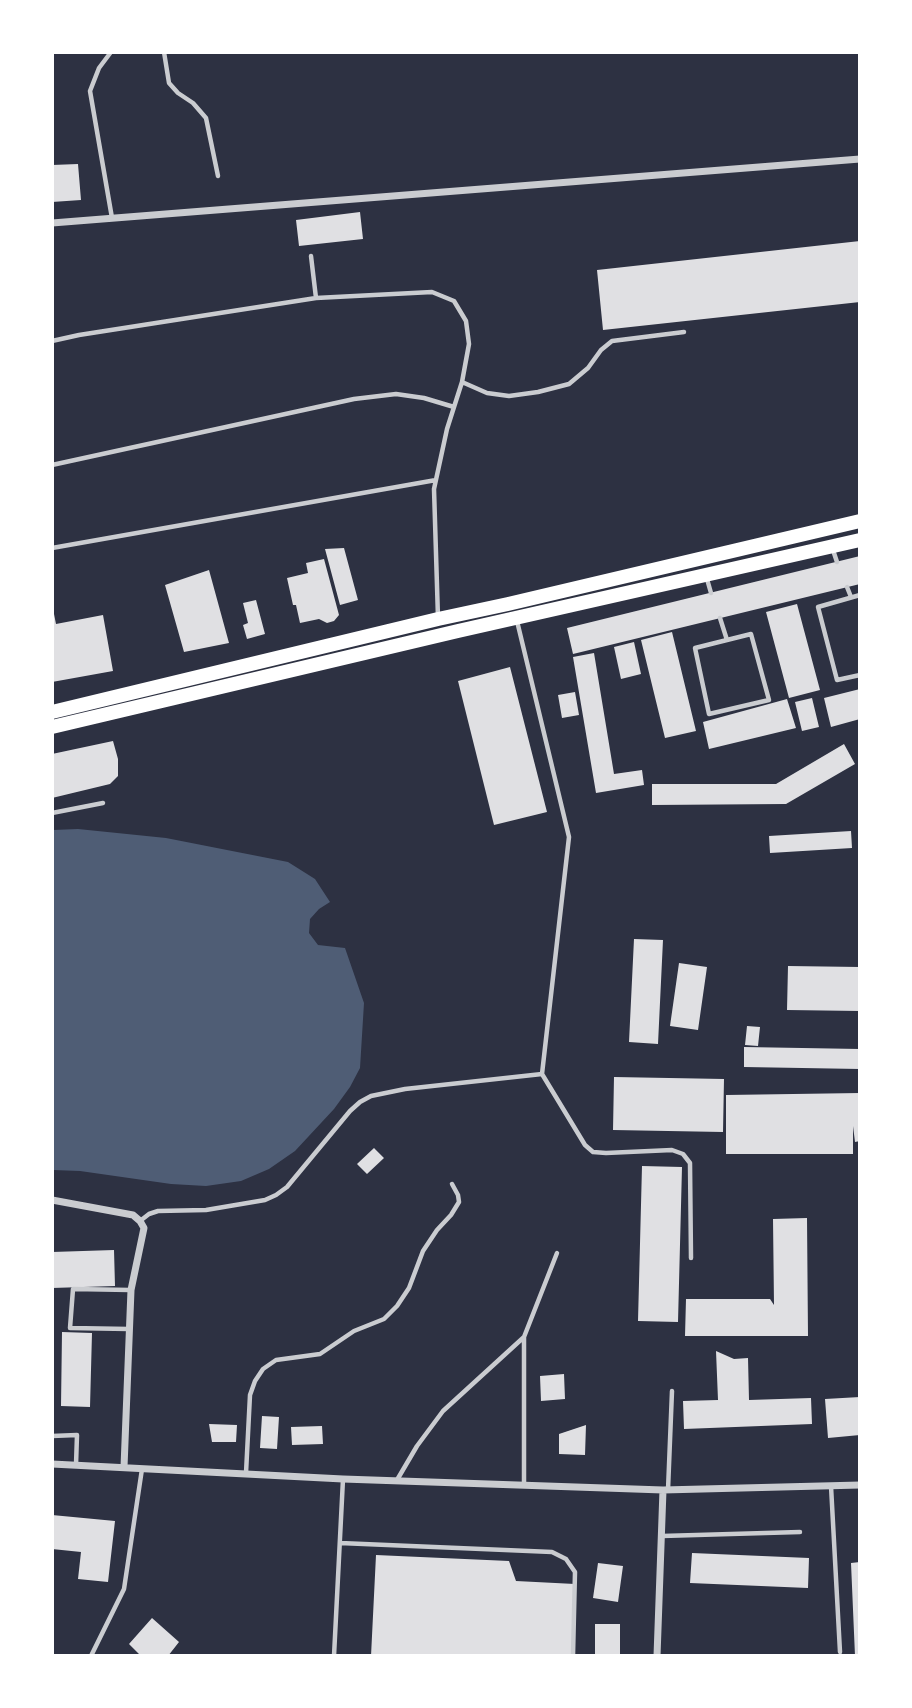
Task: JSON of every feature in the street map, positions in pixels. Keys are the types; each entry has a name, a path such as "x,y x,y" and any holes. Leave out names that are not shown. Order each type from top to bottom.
{"main road":[{"path":"52,712 859,521"},
{"path":"52,727 859,540"}],"street":[{"path":"52,223 859,159"},
{"path":"52,1200 133,1215 141,1221 144,1228 131,1290 124,1467"},
{"path":"52,1464 343,1479 666,1490 859,1485"},
{"path":"657,1656 661,1536 666,1490"}],"lane":[{"path":"111,52 99,68 90,91 112,218"},
{"path":"164,52 169,83 206,118 219,176"},
{"path":"312,256 316,298"},
{"path":"52,341 316,298 432,292 454,301 466,321 470,344 434,489 438,619"},
{"path":"462,382 487,393 509,396 538,392 569,384 588,368 601,350 612,341 684,332"},
{"path":"52,465 354,400 396,394 424,398 454,407"},
{"path":"52,548 436,480"},
{"path":"831,546 837,562"},
{"path":"706,575 711,593"},
{"path":"847,587 851,597"},
{"path":"859,595 818,607 837,680 859,675"},
{"path":"517,618 569,837 542,1074 585,1145 593,1152 671,1150 683,1154 690,1163 691,1258"},
{"path":"720,618 727,640"},
{"path":"751,634 769,700 709,714 695,648 727,640 751,634"},
{"path":"52,813 103,803"},
{"path":"141,1221 158,1211 206,1210 265,1200 276,1195 287,1187 350,1111 371,1096 405,1089 542,1074"},
{"path":"246,1473 250,1395 264,1368 276,1360 320,1354 354,1331 384,1319 409,1288 423,1251 459,1202 452,1184"},
{"path":"524,1485 524,1337 557,1253"},
{"path":"129,1329 70,1328 74,1289 131,1290"},
{"path":"397,1481 416,1446 443,1411 524,1337"},
{"path":"666,1490 672,1391"},
{"path":"52,1436 77,1436 76,1465"},
{"path":"91,1656 124,1589 142,1469"},
{"path":"334,1656 343,1479"},
{"path":"831,1486 840,1652"},
{"path":"661,1536 800,1532"},
{"path":"340,1544 552,1552 566,1559 575,1572 573,1656"}],"water":[{"path":"78,829 166,838 288,862 315,879 330,902 310,919 309,933 318,945 345,948 364,1003 360,1068 334,1109 295,1151 269,1169 241,1181 206,1186 53,1170 53,830"}],"building":[{"path":"78,164 81,200 52,202 52,165"},
{"path":"360,212 363,239 299,246 296,220"},
{"path":"860,241 860,302 603,330 597,270"},
{"path":"344,548 358,600 340,605 325,549"},
{"path":"860,556 860,584 573,654 567,628"},
{"path":"324,559 339,615 334,621 327,623 319,619 300,623 287,578 308,573 306,563"},
{"path":"209,570 229,643 184,652 165,585"},
{"path":"256,600 265,634 247,639 243,625 248,623 243,603"},
{"path":"797,604 820,690 789,698 766,612"},
{"path":"52,614 56,624 103,615 113,671 52,682"},
{"path":"672,632 696,731 665,738 641,640"},
{"path":"634,642 641,674 621,679 614,647"},
{"path":"594,653 614,774 642,770 644,785 596,793 573,657"},
{"path":"510,667 547,812 494,825 458,681"},
{"path":"860,689 860,719 831,727 824,698"},
{"path":"575,692 579,715 562,718 558,695"},
{"path":"812,698 819,727 802,731 795,702"},
{"path":"787,699 796,728 709,749 703,722"},
{"path":"113,741 118,759 118,776 110,784 52,798 52,754"},
{"path":"844,744 855,764 786,804 652,805 652,784 776,784"},
{"path":"851,831 852,848 770,853 769,836"},
{"path":"634,939 663,940 658,1044 629,1042"},
{"path":"679,963 707,967 698,1030 670,1026"},
{"path":"788,966 860,967 860,1011 787,1010"},
{"path":"747,1026 760,1027 758,1046 745,1045"},
{"path":"744,1047 860,1049 860,1069 744,1067"},
{"path":"614,1077 724,1079 723,1132 613,1130"},
{"path":"860,1093 860,1141 855,1142 853,1126 853,1154 726,1154 726,1095"},
{"path":"374,1148 384,1158 367,1174 357,1164"},
{"path":"642,1166 682,1167 678,1322 638,1321"},
{"path":"807,1218 808,1336 685,1336 686,1299 770,1299 774,1305 773,1219"},
{"path":"114,1250 115,1286 52,1288 52,1252"},
{"path":"62,1332 92,1333 90,1407 61,1406"},
{"path":"716,1351 734,1359 748,1358 749,1400 811,1398 812,1424 684,1429 683,1401 718,1400"},
{"path":"564,1374 565,1399 541,1401 540,1376"},
{"path":"860,1397 860,1435 828,1438 825,1399"},
{"path":"262,1416 279,1417 277,1449 260,1448"},
{"path":"209,1424 237,1425 236,1442 212,1442"},
{"path":"586,1425 585,1455 559,1454 559,1434"},
{"path":"322,1426 323,1444 292,1445 291,1427"},
{"path":"52,1515 115,1521 108,1582 78,1579 81,1552 52,1549"},
{"path":"692,1553 809,1558 808,1588 690,1583"},
{"path":"376,1555 509,1561 516,1581 575,1584 572,1656 371,1656"},
{"path":"860,1562 860,1656 855,1656 851,1563"},
{"path":"598,1563 623,1566 618,1602 593,1598"},
{"path":"152,1618 179,1642 168,1656 141,1656 129,1644"},
{"path":"595,1624 620,1624 620,1656 595,1656"}]}
